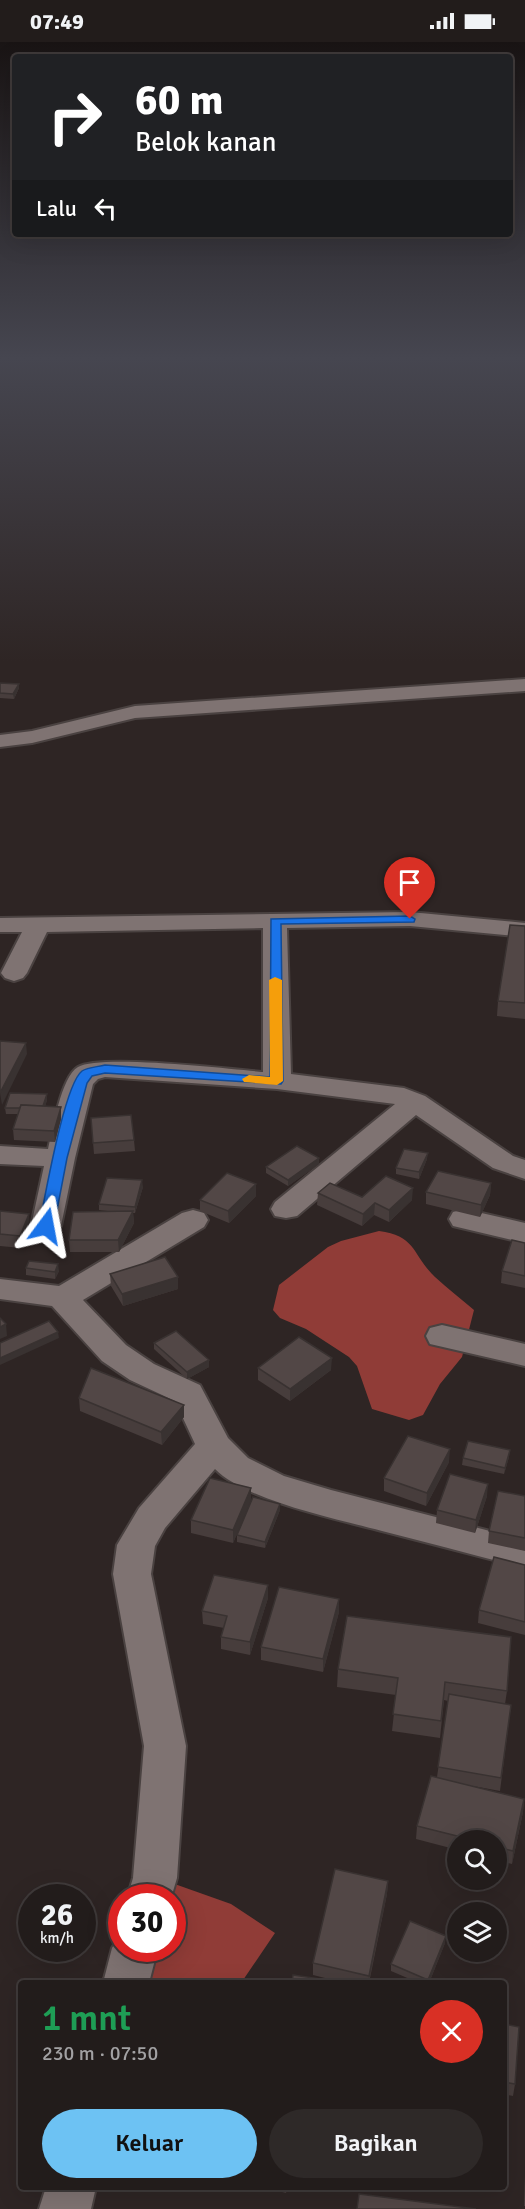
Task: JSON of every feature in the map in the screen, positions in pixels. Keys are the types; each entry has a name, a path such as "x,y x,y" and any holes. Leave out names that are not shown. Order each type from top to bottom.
{"street":[{"path":"0,741 32,737 135,712 525,685"},
{"path":"0,925 410,919 525,930"},
{"path":"275,921 277,1081"},
{"path":"14,973 38,924"},
{"path":"46,1226 60,1158 80,1082 88,1073 105,1069 277,1081 394,1094 415,1102 503,1162 525,1170"},
{"path":"286,1209 415,1102"},
{"path":"0,1155 60,1158"},
{"path":"464,1219 525,1233"},
{"path":"63,1298 193,1220"},
{"path":"0,1290 47,1294 63,1298 114,1353 142,1372 188,1393 214,1446 235,1467 271,1485 342,1507 525,1554"},
{"path":"442,1336 525,1355"},
{"path":"153,1884 165,1746 132,1574 136,1545 152,1518 214,1446"},
{"path":"127,1980 131,1962"},
{"path":"65,2209 70,2190"}],"shaded area":[{"path":"379,1231 401,1237 413,1248 435,1277 474,1310 462,1357 440,1384 423,1415 409,1420 372,1409 357,1366 349,1357 306,1329 280,1318 273,1310 279,1285 328,1247 341,1241"},
{"path":"138,1871 175,1884 134,1884"},
{"path":"186,1888 231,1904 275,1933 243,1980 102,1980 108,1961 186,1962"}],"building":[{"path":"0,683 19,684 13,694 0,693"},
{"path":"510,925 525,926 525,1003 498,1001"},
{"path":"0,1041 26,1043 0,1093"},
{"path":"10,1093 47,1094 43,1106 21,1105 20,1108 5,1108"},
{"path":"21,1105 61,1107 54,1131 13,1129"},
{"path":"131,1115 134,1140 93,1143 91,1118"},
{"path":"297,1146 319,1158 288,1180 266,1167"},
{"path":"404,1149 428,1153 419,1172 396,1168"},
{"path":"438,1171 491,1183 481,1205 426,1192"},
{"path":"227,1173 256,1184 228,1211 200,1200"},
{"path":"386,1176 413,1188 389,1210 375,1203 363,1214 318,1193 330,1183 362,1197"},
{"path":"107,1178 142,1180 135,1207 99,1204"},
{"path":"0,1211 29,1214 20,1236 0,1234"},
{"path":"133,1211 118,1240 69,1240 73,1212"},
{"path":"512,1240 525,1243 525,1276 502,1271"},
{"path":"165,1257 178,1277 122,1294 110,1274"},
{"path":"29,1261 58,1264 55,1272 26,1268"},
{"path":"0,1318 6,1324 0,1327"},
{"path":"49,1321 58,1332 0,1358 0,1343"},
{"path":"176,1331 209,1360 187,1372 154,1343"},
{"path":"299,1337 332,1358 290,1389 258,1368"},
{"path":"91,1368 184,1405 161,1432 79,1398"},
{"path":"408,1436 450,1449 427,1493 384,1478"},
{"path":"468,1441 510,1450 505,1468 463,1458"},
{"path":"450,1474 488,1484 476,1520 437,1510"},
{"path":"210,1478 251,1488 233,1530 191,1520"},
{"path":"498,1491 525,1496 525,1538 489,1531"},
{"path":"253,1497 280,1504 265,1542 237,1535"},
{"path":"494,1557 525,1565 525,1622 479,1610"},
{"path":"214,1575 268,1585 250,1642 221,1637 227,1616 202,1611"},
{"path":"279,1587 339,1599 323,1659 261,1647"},
{"path":"347,1616 511,1637 507,1691 445,1682 441,1721 393,1714 398,1678 338,1669"},
{"path":"449,1694 511,1705 501,1778 438,1767"},
{"path":"431,1776 524,1799 513,1851 507,1850 507,1830 447,1830 447,1834 417,1826"},
{"path":"335,1869 388,1881 369,1976 313,1963"},
{"path":"410,1921 446,1936 428,1980 391,1964"},
{"path":"293,1975 328,1980 292,1980"},
{"path":"507,2025 519,2027 515,2084 507,2083"},
{"path":"359,2194 476,2209 357,2209"}],"slow traffic":[{"path":"249,1079 277,1081 275,980"}],"route":[{"path":"46,1226 60,1158 83,1077 96,1070 105,1069 277,1081 275,921 410,919"}]}
